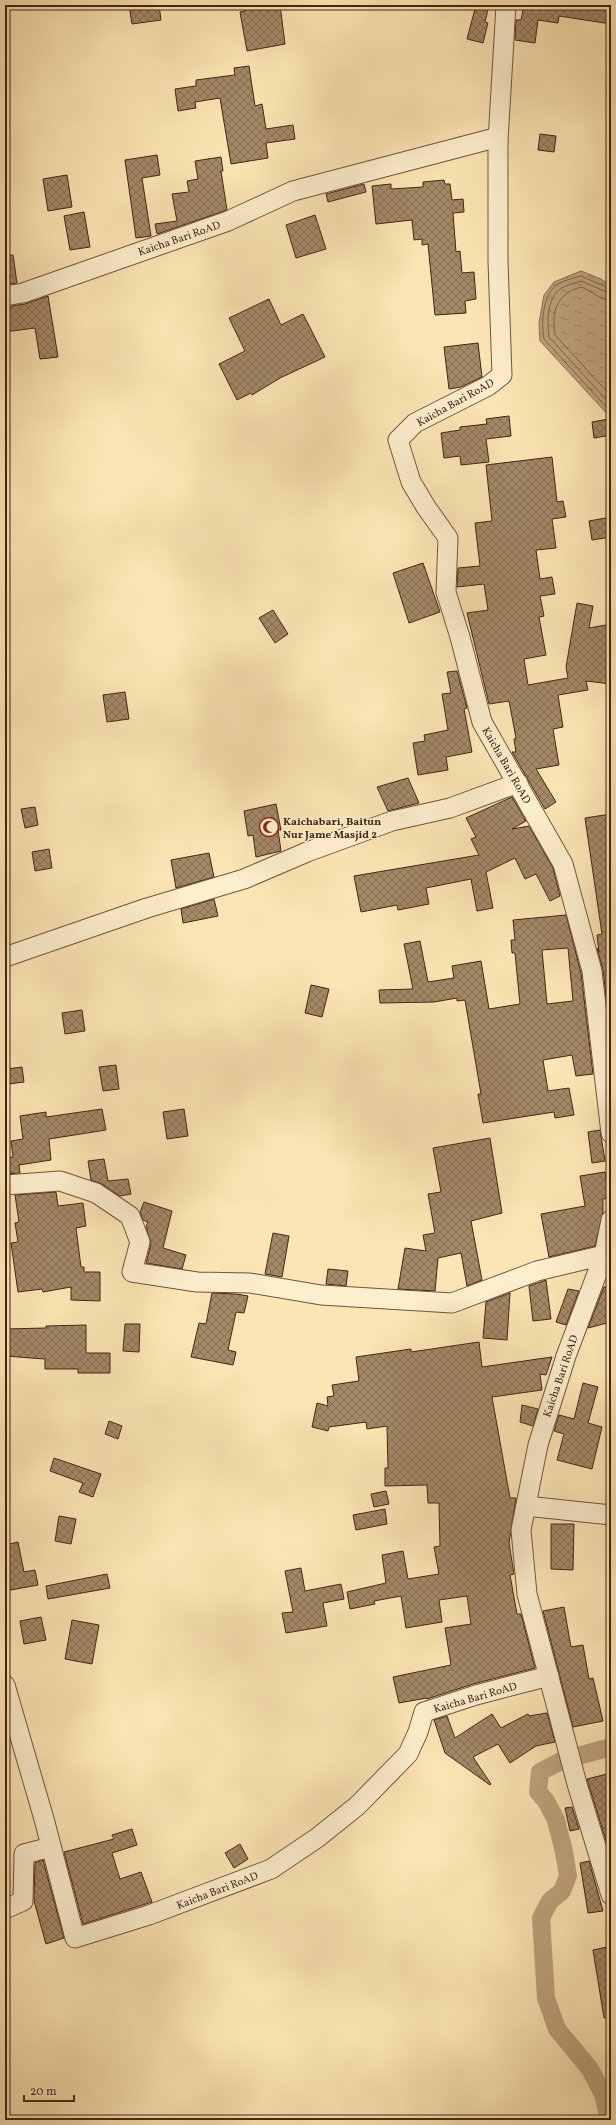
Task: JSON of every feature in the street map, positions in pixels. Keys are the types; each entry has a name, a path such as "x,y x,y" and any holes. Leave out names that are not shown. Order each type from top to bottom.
{"street":[{"path":"498,141 506,5"},
{"name":"Kaicha Bari RoAD","path":"5,296 23,293 228,221 293,191 491,139 498,141 498,261 502,375 488,386 415,423 398,440 411,482 426,507 448,538 446,592 460,637 482,722 563,864 592,971 611,1133"},
{"path":"5,957 147,908 244,879 307,852 392,821 450,808 518,783"},
{"path":"5,1185 60,1181 96,1193 130,1216 140,1242 132,1272 198,1282 250,1283 322,1295 452,1303 537,1271 604,1255"},
{"name":"Kaicha Bari RoAD","path":"610,1887 577,1784 527,1594 521,1530 538,1444 566,1356 604,1255 611,1220"},
{"path":"526,1506 611,1515"},
{"name":"Kaicha Bari RoAD","path":"5,1685 75,1938 149,1915 271,1869 317,1838 358,1806 408,1754 418,1732 424,1712 476,1695 548,1676"},
{"path":"5,1909 23,1902 24,1854 51,1847"}],"water":[{"path":"581,271 601,279 611,286 611,418 540,341 539,323 544,295 554,282"}],"building":[{"path":"129,5 159,5 161,20 132,24"},
{"path":"244,5 280,5 285,44 247,51 240,12 245,11"},
{"path":"476,5 489,5 485,22 488,23 483,43 467,39"},
{"path":"524,5 611,5 611,24 559,16 558,23 538,20 535,43 515,40 516,20 521,20"},
{"path":"249,66 255,106 262,104 266,129 293,125 295,139 266,143 268,158 231,164 220,98 195,102 196,108 178,111 175,89 196,86 196,80 235,75 234,68"},
{"path":"540,134 556,136 554,152 538,150"},
{"path":"157,155 160,175 142,178 151,236 136,238 125,160"},
{"path":"221,157 223,171 221,171 227,210 157,234 155,224 177,221 172,194 189,192 187,181 198,179 195,161"},
{"path":"67,175 72,207 48,211 43,179"},
{"path":"444,180 445,184 450,184 452,200 463,199 464,212 453,213 456,252 460,251 462,273 474,272 476,299 465,301 466,313 435,315 428,244 422,245 422,239 414,240 412,220 376,224 372,186 391,184 391,189 423,187 423,182"},
{"path":"364,184 366,192 328,202 326,194"},
{"path":"84,212 90,247 70,250 64,216"},
{"path":"315,215 326,249 296,258 286,225"},
{"path":"13,255 17,283 5,285 5,256"},
{"path":"48,296 58,357 40,359 35,328 5,332 5,307 25,304"},
{"path":"269,299 281,325 303,314 325,357 280,378 252,395 251,393 237,400 219,364 245,351 229,318"},
{"path":"478,343 482,377 461,387 449,389 444,347"},
{"path":"509,416 511,436 486,439 489,462 461,465 460,456 444,458 441,433 460,430 460,427 487,424 486,419"},
{"path":"609,419 611,435 594,438 592,422"},
{"path":"552,457 557,502 563,501 566,517 552,519 556,548 536,550 540,579 552,577 555,594 540,596 544,616 539,617 546,655 524,659 528,685 568,678 566,667 577,603 593,606 589,628 611,624 611,684 586,681 588,690 558,695 563,727 553,729 559,765 536,769 556,802 545,809 512,752 516,752 514,739 516,738 509,701 489,704 467,613 488,610 484,584 457,587 458,568 480,566 475,523 492,521 486,465"},
{"path":"611,517 611,537 592,540 589,521"},
{"path":"423,563 440,612 409,623 393,573"},
{"path":"273,610 288,634 275,643 259,618"},
{"path":"457,671 467,708 464,709 472,752 446,757 448,770 418,775 413,743 425,741 424,735 448,730 442,694 451,693 447,672"},
{"path":"125,692 129,719 107,722 103,695"},
{"path":"408,778 419,803 388,811 377,787"},
{"path":"512,797 526,821 512,829 529,826 553,868 560,896 550,901 536,874 525,879 515,858 486,872 493,908 477,911 471,879 426,888 429,904 398,910 397,905 361,912 354,876 479,855 471,839 476,837 466,818"},
{"path":"276,804 281,830 278,830 281,851 256,857 253,835 248,836 244,811"},
{"path":"35,807 38,825 25,828 21,809"},
{"path":"611,814 611,1039 603,970 597,948 599,952 597,935 602,934 585,818"},
{"path":"49,849 52,868 35,871 32,852"},
{"path":"209,853 214,877 176,888 171,860"},
{"path":"214,899 218,916 183,923 181,909"},
{"path":"566,915 581,973 593,1074 576,1076 572,1055 543,1060 548,1091 569,1088 574,1115 555,1118 554,1112 483,1123 478,1094 481,1094 465,1000 457,1001 457,998 434,1002 380,1003 379,990 413,989 404,944 420,941 428,982 454,978 452,966 481,961 489,1009 520,1004 515,953 512,953 511,940 515,940 513,920","holes":["568,948 573,1001 547,1004 542,950"]},
{"path":"311,985 329,989 322,1017 305,1013"},
{"path":"82,1010 85,1031 65,1034 62,1013"},
{"path":"116,1065 119,1089 103,1091 99,1067"},
{"path":"22,1067 24,1082 9,1084 7,1069"},
{"path":"102,1109 106,1130 49,1139 51,1160 19,1165 20,1173 5,1174 5,1158 13,1157 11,1141 23,1139 20,1116 46,1112 46,1117"},
{"path":"184,1109 188,1136 167,1139 163,1112"},
{"path":"600,1130 605,1161 592,1163 588,1132"},
{"path":"490,1138 502,1213 471,1221 482,1280 467,1286 461,1253 438,1258 435,1291 398,1289 405,1248 426,1251 423,1235 435,1233 428,1194 441,1192 433,1148"},
{"path":"104,1159 108,1181 128,1179 131,1194 120,1196 102,1184 91,1180 88,1161"},
{"path":"605,1172 609,1198 603,1199 603,1213 595,1246 549,1257 541,1214 585,1206 580,1176"},
{"path":"56,1192 58,1206 83,1203 86,1226 76,1228 81,1267 84,1267 84,1272 100,1272 100,1301 71,1300 71,1287 43,1292 42,1289 18,1292 11,1243 18,1242 15,1223 19,1222 15,1195"},
{"path":"144,1202 172,1211 163,1248 186,1255 182,1269 146,1263 151,1244 146,1227 148,1222 143,1220 140,1212"},
{"path":"273,1233 289,1236 282,1277 265,1274"},
{"path":"328,1269 348,1271 346,1286 326,1284"},
{"path":"546,1280 551,1319 533,1321 529,1286"},
{"path":"611,1286 611,1322 588,1328 604,1287"},
{"path":"568,1289 579,1291 566,1325 556,1322"},
{"path":"212,1293 248,1296 244,1313 236,1312 228,1350 236,1352 233,1365 191,1357 199,1323 206,1324"},
{"path":"510,1293 507,1340 483,1338 486,1302"},
{"path":"125,1324 140,1324 139,1352 123,1351"},
{"path":"86,1325 86,1353 110,1353 110,1373 78,1373 78,1369 45,1369 45,1359 5,1356 5,1329"},
{"path":"479,1342 482,1367 552,1357 546,1375 540,1374 542,1390 492,1397 510,1498 516,1498 509,1543 514,1574 510,1575 517,1614 521,1614 535,1668 473,1684 427,1699 399,1703 393,1677 451,1665 445,1628 471,1624 467,1596 439,1600 442,1622 406,1628 401,1596 374,1601 375,1604 350,1609 347,1592 386,1583 382,1555 403,1551 408,1579 439,1574 434,1547 440,1546 439,1503 428,1503 427,1485 385,1486 385,1468 388,1468 387,1426 367,1429 366,1422 329,1427 328,1431 312,1427 317,1403 328,1406 327,1397 334,1396 332,1385 359,1381 356,1357 411,1349 411,1352"},
{"path":"583,1383 598,1387 588,1423 602,1427 592,1469 557,1460 564,1434 554,1431 559,1415 574,1419"},
{"path":"522,1405 538,1409 533,1426 520,1422"},
{"path":"109,1421 122,1426 118,1439 105,1434"},
{"path":"54,1458 101,1474 93,1497 79,1492 83,1483 50,1471"},
{"path":"386,1491 389,1504 374,1507 371,1494"},
{"path":"385,1509 387,1524 356,1530 353,1515"},
{"path":"59,1516 76,1519 71,1544 55,1541"},
{"path":"551,1524 574,1524 573,1570 551,1569"},
{"path":"18,1542 24,1572 35,1570 38,1585 5,1591 5,1545"},
{"path":"301,1568 305,1591 341,1584 344,1599 323,1603 327,1626 286,1633 282,1613 293,1612 285,1571"},
{"path":"107,1574 110,1588 48,1599 46,1586"},
{"path":"564,1607 571,1647 583,1645 589,1679 593,1678 603,1721 573,1727 543,1611"},
{"path":"41,1617 46,1640 24,1644 20,1621"},
{"path":"72,1620 99,1625 92,1664 65,1659"},
{"path":"547,1713 555,1742 536,1746 510,1763 498,1744 473,1757 491,1784 490,1785 445,1753 434,1720 447,1716 455,1738 492,1714 501,1728 528,1714 529,1716"},
{"path":"611,1773 611,1857 587,1779"},
{"path":"572,1807 579,1829 570,1831 565,1808"},
{"path":"132,1829 137,1845 112,1853 120,1879 141,1872 152,1902 83,1924 64,1852 114,1839 112,1835"},
{"path":"240,1844 248,1859 234,1868 225,1853"},
{"path":"43,1860 64,1938 46,1944 34,1901 35,1863"},
{"path":"589,1861 603,1911 588,1913 580,1863"},
{"path":"607,1947 608,1953 611,1953 611,2017 604,2018 593,1950"}],"waterway":[{"path":"609,2120 603,2094 590,2069 557,2029 546,1998 541,1918 550,1901 562,1891 568,1876 556,1820 546,1801 538,1792 540,1772 563,1760 611,1747"}],"place":[{"name":"Kaichabari, Baitun Nur Jame Masjid 2","path":"269,827"}]}
